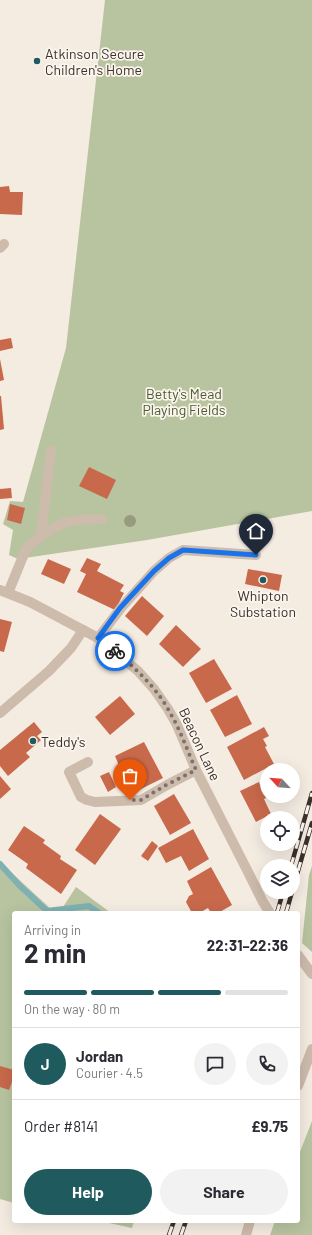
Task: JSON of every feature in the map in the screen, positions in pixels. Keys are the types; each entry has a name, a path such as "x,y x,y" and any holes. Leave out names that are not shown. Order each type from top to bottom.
{"street":[{"path":"41,536 51,451"},
{"path":"4,592 26,549 41,536 67,522 102,519"},
{"path":"98,638 120,608 154,571 169,558 183,550 256,555"},
{"name":"Beacon Lane","path":"4,592 43,608 98,638 138,671 154,689 177,725 196,770 269,911"},
{"path":"0,713 49,671 71,648 83,630"},
{"path":"88,762 69,772 81,797 95,802 141,800 196,770"},
{"path":"300,958 312,974"},
{"path":"300,1081 312,1049"},
{"path":"246,1235 249,1223"}],"green space":[{"name":"Betty's Mead Playing Fields","path":"105,0 312,0 312,511 147,540 18,559 9,555 13,530 3,524 10,501 23,502 66,348"},
{"path":"1,863 51,909 63,907 76,887 108,911 12,911 12,1202 0,1199"},
{"path":"312,866 312,952 302,943 309,875"},
{"path":"312,1121 312,1235 270,1235 274,1223 300,1223 300,1152"},
{"path":"109,1223 133,1223 132,1228"}],"building":[{"path":"9,186 10,192 23,192 22,215 0,214 0,187"},
{"path":"11,338 13,348 0,351 0,340"},
{"path":"0,359 4,380 0,381"},
{"path":"0,396 4,429 0,430"},
{"path":"89,467 116,480 107,499 79,486"},
{"path":"11,488 12,498 0,499 0,489"},
{"path":"10,504 25,508 21,524 7,520"},
{"path":"87,558 101,564 97,571 124,585 120,591 124,593 115,610 77,592 86,574 80,571"},
{"path":"48,559 71,569 64,584 41,574"},
{"name":"Whipton Substation","path":"248,569 282,575 279,591 245,584"},
{"path":"142,596 164,616 147,636 125,616"},
{"path":"0,619 12,622 4,652 0,651"},
{"path":"176,625 201,649 183,667 159,644"},
{"path":"214,659 232,689 206,703 189,673"},
{"path":"237,695 252,724 225,737 210,710"},
{"path":"120,696 135,714 110,735 95,717"},
{"path":"34,722 42,732 37,736 41,740 26,753 30,757 8,776 0,766 0,750"},
{"path":"264,727 269,736 263,739 267,746 265,747 273,763 260,763 260,771 244,780 227,747"},
{"path":"144,742 163,778 135,792 124,766 120,768 115,756"},
{"path":"109,772 116,787 108,792 100,776"},
{"path":"0,776 11,789 0,799"},
{"path":"259,782 260,803 266,803 270,811 260,811 260,820 256,822 240,791"},
{"path":"174,794 191,823 170,835 154,806"},
{"path":"100,814 121,829 95,865 75,850"},
{"path":"24,826 45,840 43,843 61,856 60,859 77,870 61,894 26,868 28,864 8,850"},
{"path":"193,829 209,859 189,871 181,856 166,863 158,848"},
{"path":"152,841 158,846 148,861 141,856"},
{"path":"211,867 232,905 222,911 210,911 208,908 203,911 191,911 186,902 189,896 193,894 187,881"},
{"path":"0,1066 12,1069 12,1082 9,1090 0,1087"}],"waterway":[{"path":"0,864 19,885 47,911"},
{"path":"47,911 89,906 96,911"}],"railway":[{"path":"293,859 312,793"},
{"path":"300,864 312,823"},
{"path":"278,911 281,899"},
{"path":"287,911 290,899"},
{"path":"169,1235 173,1223"},
{"path":"181,1235 185,1223"}],"way so far":[{"path":"115,651 138,671 154,689 168,709 177,725 196,770 141,800 130,800"}],"place":[{"name":"Atkinson Secure Children's Home","path":"37,61"},
{"name":"Whipton Substation","path":"263,580"},
{"name":"Teddy's","path":"33,741"}],"route":[{"path":"115,651 98,638 120,608 154,571 169,558 183,550 256,555"}]}
